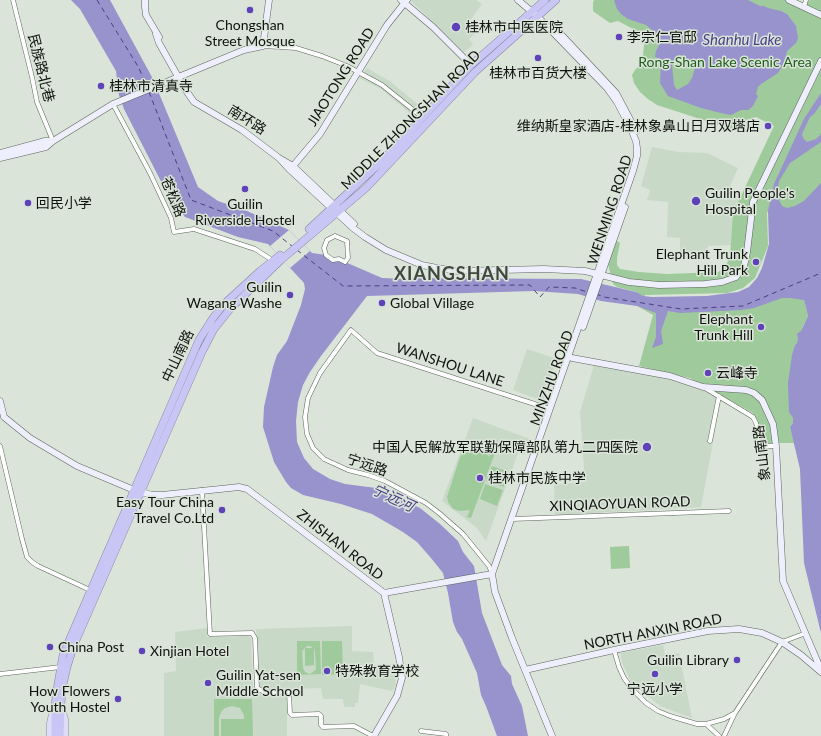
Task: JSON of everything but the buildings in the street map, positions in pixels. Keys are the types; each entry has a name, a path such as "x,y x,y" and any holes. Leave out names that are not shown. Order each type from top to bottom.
{"highway":[{"path":"537,13 546,0"},
{"path":"537,13 556,0"},
{"name":"MIDDLE ZHONGSHAN ROAD","path":"335,209 471,65 537,13"},
{"name":"MIDDLE ZHONGSHAN ROAD","path":"335,209 366,188 475,72 537,13"},
{"name":"中山南路","path":"137,491 195,348 203,332 215,315 232,296 260,271 280,258 335,209"},
{"path":"55,736 61,667 70,636 137,491"},
{"path":"60,736 58,705 67,667 74,645 137,491"}],"main road":[{"path":"50,736 50,723 58,705"},
{"path":"58,705 65,719 65,736"}],"street":[{"name":"民族路北巷","path":"13,0 37,102 53,141"},
{"name":"南环路","path":"145,0 146,15 159,43 192,96 200,106 242,130 279,158"},
{"path":"263,46 269,0"},
{"path":"518,0 537,13"},
{"path":"524,0 537,13"},
{"path":"789,0 821,15"},
{"path":"804,7 806,0"},
{"path":"404,1 433,27 471,65"},
{"name":"JIAOTONG ROAD","path":"293,166 320,134 404,1"},
{"name":"WENMING ROAD","path":"537,13 612,95 636,141 636,162 590,301"},
{"path":"0,158 46,146 113,104 244,50 263,46 280,46 309,52 336,62 382,85 422,117"},
{"path":"279,158 335,209 367,235 403,257 422,264 458,271 544,268 586,271 629,282 664,285 722,282 736,277 744,266 753,202 821,61"},
{"name":"苍松路","path":"113,104 150,173 171,218 174,232 194,229 255,249 269,258"},
{"path":"0,153 45,141 53,141"},
{"path":"279,158 293,166 335,209"},
{"path":"334,236 347,241 348,258 345,262 339,259 333,260 326,255 324,248 327,240 334,236"},
{"name":"MINZHU ROAD","path":"513,519 572,358 590,301"},
{"name":"MINZHU ROAD","path":"492,574 499,559 550,409 590,301"},
{"name":"WANSHOU LANE","path":"351,330 377,353 550,409"},
{"name":"宁远路","path":"351,330 320,373 308,398 306,407 307,434 313,448 331,464 385,481 426,503 463,534 489,566 492,574"},
{"name":"象山南路","path":"572,358 670,376 703,387 746,390 757,395 765,405 774,429 776,446 783,581 821,671"},
{"path":"703,387 752,417 758,430 759,446 776,446"},
{"path":"710,441 719,396"},
{"path":"0,401 2,418"},
{"name":"ZHISHAN ROAD","path":"2,418 30,438 77,466 137,491 162,496 202,490 247,489 384,593 399,657 402,678 397,696 373,736"},
{"path":"0,446 27,557 42,568 90,590"},
{"path":"202,490 210,634 252,633 255,638 257,688 264,692 289,693 290,713 292,715 319,714 321,716 321,725 323,727 354,726 373,736"},
{"name":"XINQIAOYUAN ROAD","path":"513,519 729,511"},
{"path":"384,593 492,574 496,592 512,638 552,736"},
{"name":"NORTH ANXIN ROAD","path":"525,670 614,650 708,632 740,629 756,632 782,642 806,658 821,671"},
{"path":"724,736 735,713 782,642 806,634"},
{"path":"614,650 618,667 624,678 632,689 646,703 658,711 697,724 706,724 724,719 735,713"},
{"path":"0,674 61,667"},
{"path":"706,724 719,736"},
{"path":"421,731 446,734 446,736"}],"shaded area":[{"name":"桂林市中医医院","path":"410,0 476,0 482,4 469,22 478,31 469,39 473,45 464,52"},
{"path":"367,68 391,82 421,107 413,116 381,89 359,78"},
{"name":"Guilin People's Hospital","path":"652,147 679,152 707,153 738,168 727,193 743,193 733,213 732,245 708,246 707,256 680,256 680,238 667,237 668,202 647,200 650,190 641,186"},
{"path":"527,349 557,359 543,401 513,390"},
{"name":"中国人民解放军联勤保障部队第九二四医院","path":"594,365 670,379 698,387 721,399 701,507 555,515 554,485 585,482 580,412"},
{"name":"桂林市民族中学","path":"473,418 530,439 524,455 518,453 486,541 477,528 442,501"},
{"name":"特殊教育学校","path":"352,626 352,651 373,652 374,665 394,666 396,685 392,691 360,684 358,703 355,703 355,707 344,707 343,699 323,699 321,688 267,690 259,686 256,629"},
{"name":"Guilin Yat-sen Middle School","path":"207,628 207,637 248,636 251,638 253,694 287,694 287,736 164,736 164,673 176,671 175,632"},
{"name":"宁远小学","path":"663,645 665,655 679,653 692,718 660,706 631,682 623,665 620,653"}],"green space":[{"name":"Rong-Shan Lake Scenic Area","path":"594,0 797,0 801,3 811,0 821,0 821,188 805,204 785,212 773,203 767,213 768,246 755,278 743,288 728,293 645,295 644,306 787,294 804,300 808,316 795,345 791,413 793,423 790,427 794,443 762,443 758,424 753,413 690,378 639,366 653,315 637,306 637,292 617,287 613,284 608,264 614,245 617,241 620,243 617,265 620,269 667,274 718,272 724,269 730,257 733,213 774,126 756,117 743,121 731,129 657,105 648,99 640,92 634,83 632,75 642,63 645,38 635,30 618,21 610,23 597,14 593,11"},
{"path":"474,448 483,450 489,457 491,452 495,453 471,518 467,517 470,510 460,511 453,509 448,502 447,497 460,457 466,450"},
{"path":"492,466 509,472 504,487 486,481"},
{"path":"485,484 503,490 497,506 480,499"},
{"path":"629,546 630,568 611,569 610,547"},
{"path":"297,641 320,641 321,674 297,675","holes":["310,646 313,648 305,648","305,648 305,666 314,665 314,648 316,669 310,674 305,672 303,668 302,651"]},
{"path":"322,641 342,641 343,674 322,675"},
{"path":"214,699 252,699 253,736 244,736 244,715 240,708 232,706 225,708 221,712 219,718 219,736 214,736"},
{"path":"221,719 244,719 244,736 221,736"}],"water":[{"name":"宁远河","path":"71,0 110,0 153,79 198,187 218,201 247,211 289,230 312,253 326,255 382,278 581,279 636,292 643,296 652,297 707,296 738,292 749,287 757,278 762,268 769,244 768,211 774,184 804,119 821,93 821,104 810,117 802,134 803,138 807,142 816,139 821,134 821,142 790,163 779,181 778,188 779,200 782,206 787,208 804,201 821,183 821,633 804,563 800,469 790,427 793,423 793,418 789,412 788,383 792,355 797,343 797,334 801,331 808,316 804,300 782,298 754,308 741,310 680,313 668,311 661,331 663,344 652,348 656,337 656,313 637,306 601,301 578,294 534,291 367,296 321,356 303,385 298,402 296,421 297,442 304,458 313,469 330,479 345,484 376,488 420,508 458,541 463,552 474,566 482,613 502,665 511,676 512,684 522,706 528,736 497,736 481,695 477,673 453,622 443,573 431,558 417,542 372,514 341,504 303,495 291,488 274,462 263,427 264,407 277,355 287,341 301,305 305,289 304,283 268,244 238,237 185,217 170,199 124,109 119,95 116,71 80,9"},
{"name":"Shanhu Lake","path":"614,0 748,0 760,6 787,14 796,26 798,38 796,43 787,51 785,61 778,73 758,87 756,94 758,96 753,106 748,110 741,110 731,115 701,108 668,96 660,83 660,59 655,57 659,45 657,38 651,29 646,25 628,19 617,9","holes":["677,56 686,56 685,59 692,62 695,68 692,78 688,84 677,90 674,85 672,65"]}],"pier":[{"path":"289,230 310,251 290,268 270,246"}],"ferry route":[{"path":"97,0 139,68 147,88"},
{"path":"149,92 191,200 273,231 293,247"},
{"path":"297,250 343,286 530,285 540,297 549,287 575,288 587,292"},
{"path":"596,294 604,297 681,309 743,306 821,273"}],"place":[{"name":"Chongshan Street Mosque","path":"250,10"},
{"name":"桂林市中医医院","path":"456,27"},
{"name":"李宗仁官邸","path":"619,37"},
{"name":"桂林市百货大楼","path":"538,58"},
{"name":"桂林市清真寺","path":"101,86"},
{"name":"维纳斯皇家酒店-桂林象鼻山日月双塔店","path":"768,126"},
{"name":"Guilin Riverside Hostel","path":"245,189"},
{"name":"Guilin People's Hospital","path":"696,201"},
{"name":"回民小学","path":"28,203"},
{"name":"Elephant Trunk Hill Park","path":"756,262"},
{"name":"Guilin Wagang Washe","path":"290,295"},
{"name":"Global Village","path":"382,303"},
{"name":"Elephant Trunk Hill","path":"761,327"},
{"name":"云峰寺","path":"708,373"},
{"name":"中国人民解放军联勤保障部队第九二四医院","path":"647,447"},
{"name":"桂林市民族中学","path":"480,478"},
{"name":"Easy Tour China Travel Co.Ltd","path":"222,510"},
{"name":"China Post","path":"50,647"},
{"name":"Xinjian Hotel","path":"142,651"},
{"name":"Guilin Library","path":"737,660"},
{"name":"特殊教育学校","path":"327,671"},
{"name":"宁远小学","path":"655,674"},
{"name":"Guilin Yat-sen Middle School","path":"208,683"},
{"name":"How Flowers Youth Hostel","path":"118,699"}],"district":[{"name":"XIANGSHAN","path":"452,274"}]}
